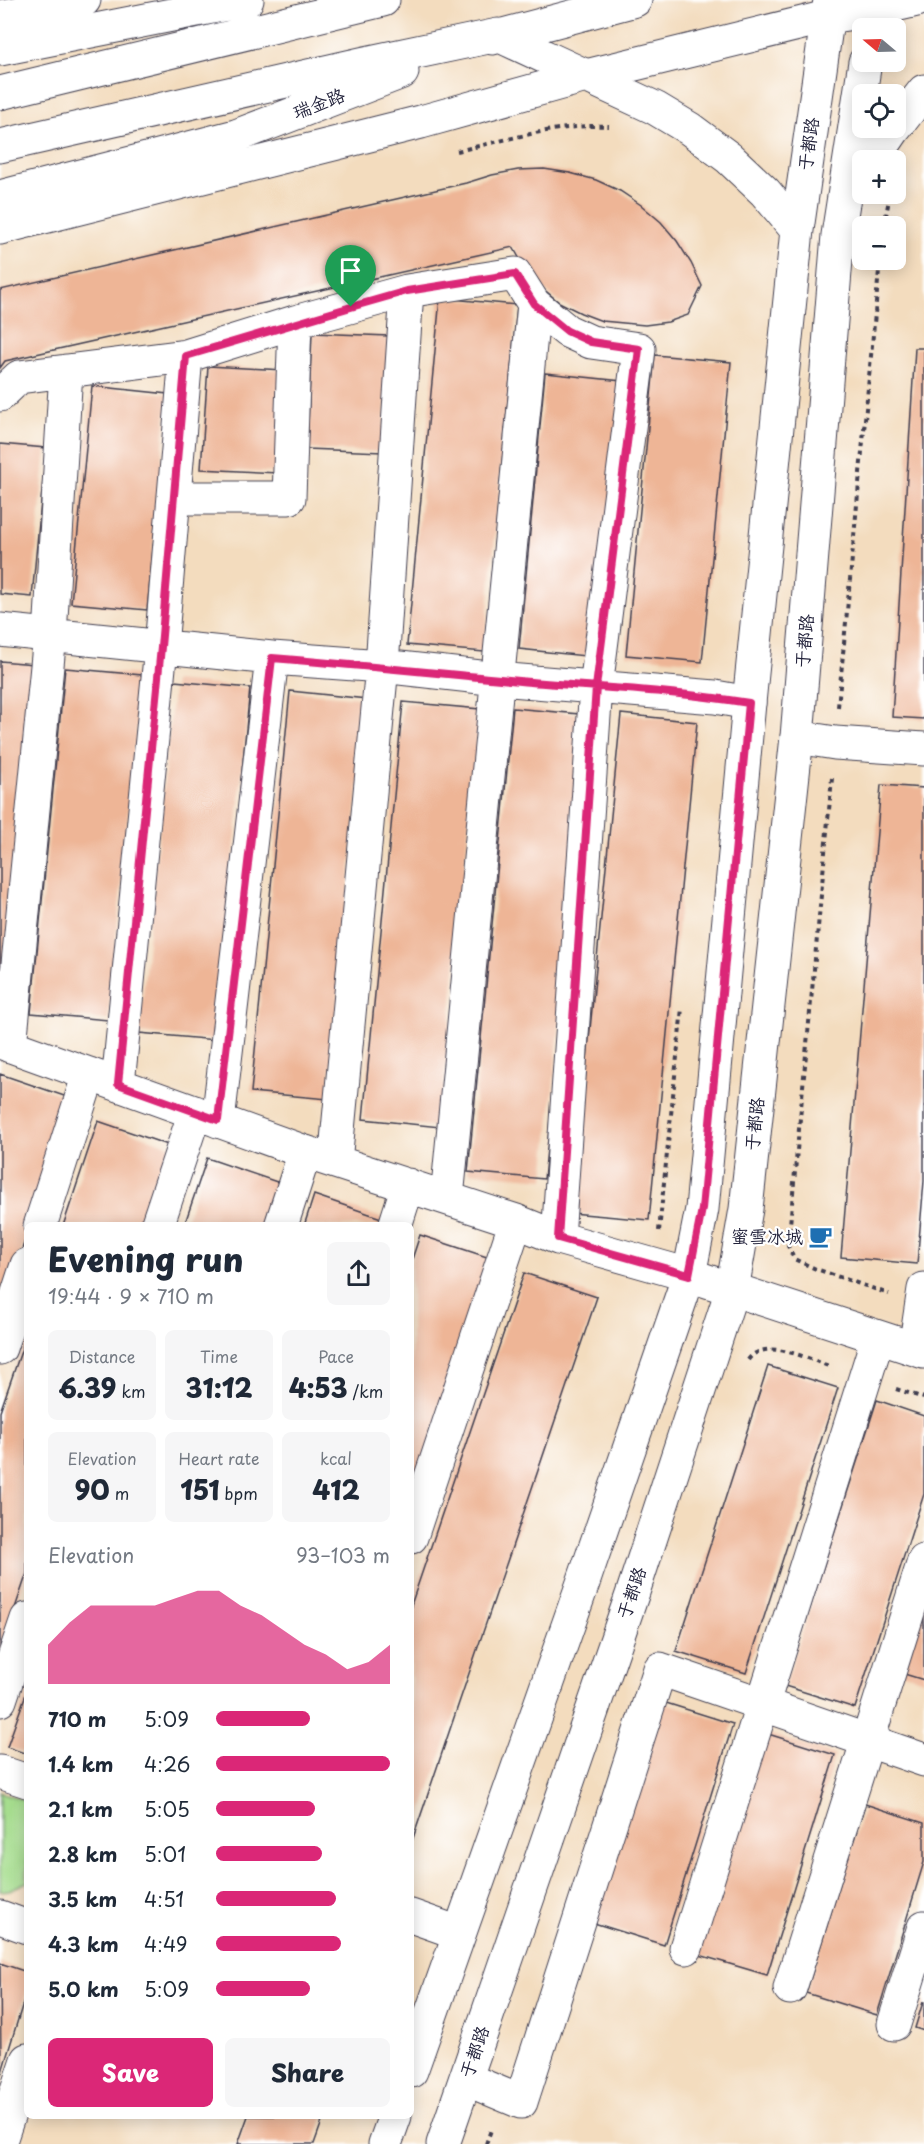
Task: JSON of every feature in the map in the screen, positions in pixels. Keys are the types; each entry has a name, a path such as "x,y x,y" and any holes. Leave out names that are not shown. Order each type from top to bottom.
{"main road":[{"path":"0,17 84,0"},
{"path":"0,49 247,0"},
{"path":"0,93 384,0"},
{"name":"瑞金路","path":"0,197 236,136 498,35 635,0"},
{"path":"0,228 421,122 828,8 873,13 917,0"},
{"name":"于都路","path":"414,2062 689,1275 702,1209 749,703 797,230 828,8"},
{"path":"0,146 498,35 655,108 690,129 744,171 797,230"},
{"name":"于都路","path":"443,2144 633,1592 732,1290 746,1209 797,737 838,235 864,72"},
{"path":"906,114 924,92"},
{"path":"838,235 852,200"},
{"path":"0,394 19,377 186,356 295,322 407,291 515,274 534,304 567,331 591,342 639,349 596,687 558,1238"},
{"path":"283,1222 320,1157 382,666 407,291"},
{"path":"447,1198 534,304"},
{"path":"174,498 289,498 295,322"},
{"path":"42,1222 104,1079 161,647 186,356"},
{"path":"66,371 50,635 5,1044 320,1157 516,1221 558,1238 689,1275 919,1351 923,1297"},
{"path":"0,630 272,658 715,697 749,703"},
{"path":"160,1222 206,1116 272,658"},
{"path":"797,737 835,743 924,748"},
{"path":"396,1222 408,1185"},
{"path":"414,1529 516,1221"},
{"path":"0,1348 24,1274"},
{"path":"686,1948 878,1337"},
{"path":"790,1988 924,1562"},
{"path":"0,1700 24,1628"},
{"path":"466,2079 521,2102 660,1669 924,1760"},
{"path":"0,1772 24,1780"},
{"path":"0,1917 24,1926"},
{"path":"414,1917 459,1933"},
{"path":"894,2024 924,1927"},
{"path":"0,2141 24,2069"},
{"path":"385,2144 394,2119"}],"path":[{"path":"879,270 788,1246 794,1259 801,1262 923,1297"}],"green space":[{"path":"0,1792 24,1800 24,1883 0,1891"}],"building":[{"path":"544,169 596,180 620,191 661,222 677,241 702,286 688,315 668,322 645,325 602,321 581,313 559,302 541,287 525,268 513,247 5,361 0,368 0,290 466,183 492,175 518,170"},
{"path":"440,298 517,305 484,652 407,645"},
{"path":"312,333 389,336 383,452 307,449"},
{"path":"915,348 924,348 924,719 892,717"},
{"path":"655,355 731,362 702,662 626,655"},
{"path":"208,366 284,370 278,473 201,469"},
{"path":"545,373 622,381 595,657 519,649"},
{"path":"92,386 168,394 147,610 71,603"},
{"path":"0,444 46,448 32,597 0,594"},
{"path":"0,661 34,664 5,967 0,966"},
{"path":"65,668 142,675 108,1020 31,1013"},
{"path":"174,681 250,688 216,1040 139,1033"},
{"path":"290,691 367,699 328,1099 251,1092"},
{"path":"403,702 480,709 440,1127 363,1119"},
{"path":"513,708 590,715 544,1179 468,1172"},
{"path":"621,714 697,722 649,1220 572,1213"},
{"path":"881,785 924,788 924,1181 917,1264 841,1257"},
{"path":"0,1074 73,1099 31,1222 24,1222 24,1243 0,1314"},
{"path":"98,1121 171,1146 145,1222 64,1222"},
{"path":"207,1158 280,1183 267,1222 185,1222"},
{"path":"314,1195 387,1220 386,1222 305,1222"},
{"path":"420,1235 493,1259 414,1492 414,1253"},
{"path":"524,1273 597,1297 414,1835 414,1596"},
{"path":"24,1343 24,1582 0,1652 0,1412"},
{"path":"768,1366 838,1388 746,1673 676,1651"},
{"path":"877,1400 924,1416 924,1494 855,1708 785,1686"},
{"path":"924,1604 924,1680 901,1673"},
{"path":"24,1699 24,1753 7,1747"},
{"path":"663,1702 733,1724 664,1945 594,1923"},
{"path":"765,1733 835,1755 767,1975 696,1954"},
{"path":"865,1804 924,1823 924,1862 877,2015 806,1993"},
{"path":"0,1963 24,1971 24,2000 1,2075"},
{"path":"924,2002 924,2031 915,2028"},
{"path":"247,2119 323,2119 314,2144 238,2144"}],"place":[{"name":"蜜雪冰城","path":"821,1237"}],"route":[{"path":"351,307 186,356 161,647 118,1084 218,1120 272,658 382,666 498,679 596,687 715,697 749,703 702,1209 689,1275 558,1238 596,687 639,349 591,342 567,331 534,304 515,274 407,291 351,307"}]}
